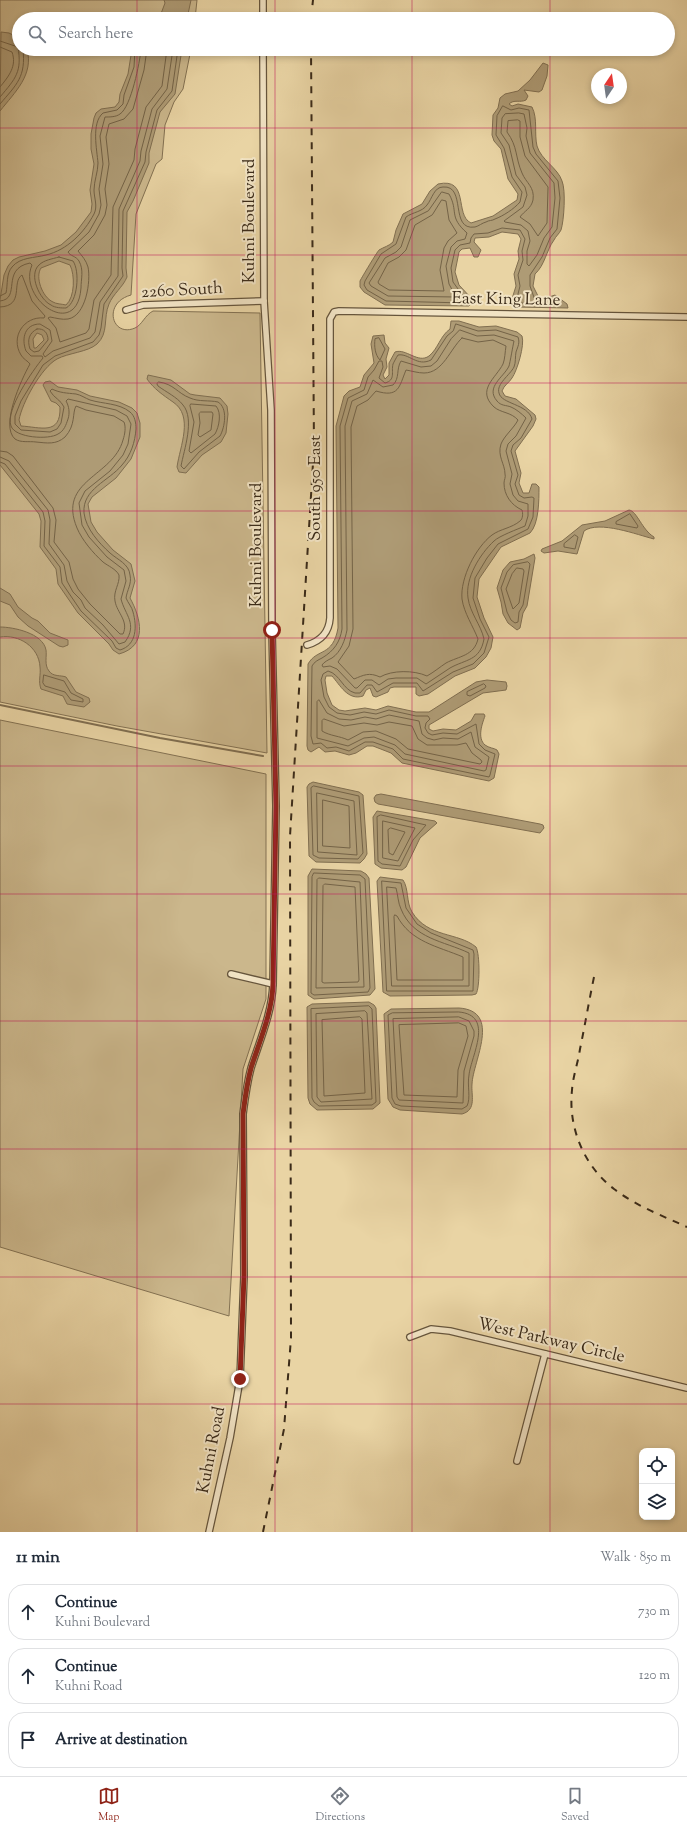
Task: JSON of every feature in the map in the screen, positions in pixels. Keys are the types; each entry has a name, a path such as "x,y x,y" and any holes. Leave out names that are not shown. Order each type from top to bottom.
{"street":[{"path":"263,0 263,12"},
{"name":"Kuhni Boulevard","path":"244,1276 243,1114 246,1088 270,1008 273,984 276,806 272,630 270,410 264,301 263,56"},
{"name":"2260 South","path":"126,310 142,305 264,301"},
{"name":"East King Lane","path":"330,319 332,314 339,311 687,317"},
{"name":"South 950 East","path":"307,645 322,637 328,626 330,618 330,319"},
{"path":"231,974 273,984"},
{"name":"Kuhni Road","path":"209,1532 230,1438 240,1379 244,1276"},
{"name":"West Parkway Circle","path":"410,1337 431,1329 450,1331 687,1388"},
{"path":"517,1461 545,1354"}],"shaded area":[{"path":"0,0 197,0 196,12 12,12 12,56 190,56 183,89 174,102 165,125 162,159 156,164 136,214 131,295 122,299 116,305 113,312 116,324 127,330 140,325 153,311 260,313 267,753 117,726 0,702"},
{"path":"0,720 266,774 266,999 243,1069 229,1316 0,1247"}],"water":[{"path":"164,0 191,0 188,12 162,12 165,3"},
{"path":"1,32 12,34 12,56 28,56 28,67 22,83 0,111"},
{"path":"131,56 181,56 175,94 160,112 149,153 149,163 127,212 127,277 109,304 101,340 93,347 57,359 51,364 33,386 19,420 21,426 42,428 53,426 57,422 60,407 51,401 43,385 45,382 50,381 58,387 77,390 90,396 119,402 132,408 137,413 140,423 140,437 131,459 116,478 92,497 88,504 91,522 97,532 113,550 131,564 135,581 130,598 137,614 140,630 134,645 128,650 119,654 113,650 109,644 78,613 58,584 56,569 40,547 41,521 39,514 0,465 0,300 4,275 8,266 13,260 61,245 76,232 91,212 92,204 90,190 94,164 91,149 91,134 94,118 96,113 101,109 115,107 119,102 120,94 128,74","holes":["59,261 70,265 73,274 73,291 71,297 66,305 53,302 43,291 39,281 39,272 41,268","37,333 42,335 44,340 36,348 34,348 33,339"]},
{"path":"543,63 548,65 547,76 542,90 539,92 524,90 528,96 526,100 509,104 512,106 518,104 532,107 535,116 537,146 539,151 557,172 562,181 564,206 561,230 551,244 541,266 535,274 533,286 541,302 545,302 549,297 555,295 567,304 568,308 515,307 511,302 516,286 514,274 519,259 518,251 521,239 518,234 502,232 489,237 475,238 474,242 481,250 478,257 474,257 470,248 462,249 459,252 455,272 459,285 472,299 472,303 469,306 385,305 364,292 360,287 360,281 379,250 393,242 396,230 403,214 422,204 430,191 438,184 448,183 454,186 458,191 463,213 466,219 471,223 493,216 517,200 518,194 508,179 501,149 494,141 492,135 493,115 498,108 500,98 505,94 518,91 530,80"},
{"path":"451,321 459,321 479,327 496,326 517,332 522,336 523,340 520,358 516,370 502,391 505,396 516,399 535,415 536,419 533,426 515,451 521,473 519,483 523,493 529,493 532,484 536,484 539,487 538,512 535,524 530,533 501,547 479,579 477,597 484,618 493,637 491,648 486,657 475,668 455,676 428,694 419,696 416,694 416,687 394,687 390,688 388,692 376,697 373,696 370,688 366,690 363,696 358,697 349,694 341,688 332,676 326,676 325,680 327,693 332,705 339,710 345,711 365,708 376,710 388,706 416,712 429,712 476,682 487,680 506,682 506,690 483,693 429,725 429,729 433,731 443,729 456,730 471,721 475,714 484,714 485,716 481,731 481,739 485,745 497,750 499,754 494,778 489,781 402,763 391,753 373,746 367,746 356,753 349,755 335,751 325,752 319,747 311,752 308,750 307,746 308,664 312,659 329,648 336,637 338,628 336,426 344,396 349,391 360,387 364,375 374,363 371,344 373,336 384,335 385,343 389,348 386,359 387,367 383,375 385,379 389,375 389,363 395,352 399,351 421,358 429,356 450,329"},
{"path":"148,375 171,380 190,394 220,398 227,406 228,414 226,433 221,442 202,455 186,473 179,472 177,467 183,441 183,415 173,402 159,392 150,383 147,379"},
{"path":"629,510 635,514 646,530 654,537 654,539 619,529 599,527 584,531 577,554 558,551 544,553 541,551 542,549 562,541 582,525 605,521"},
{"path":"534,554 535,558 527,606 523,613 520,628 517,630 508,623 503,614 497,588 503,570 510,562 524,559"},
{"path":"0,588 10,594 18,607 38,621 50,633 68,640 68,645 63,647 59,646 28,626 18,617 10,605 0,601"},
{"path":"0,627 12,628 27,632 39,639 44,644 46,650 47,669 55,675 66,677 76,692 89,698 90,702 84,707 67,704 63,696 41,689 40,667 36,653 27,643 21,640 0,637"},
{"path":"313,782 359,792 363,795 367,854 360,863 316,862 309,856 307,787"},
{"path":"381,794 540,824 543,825 544,828 540,833 378,804 375,802 374,798 376,795"},
{"path":"377,811 435,821 437,823 420,838 406,867 402,870 381,868 375,864 373,817"},
{"path":"312,869 361,871 369,878 375,989 370,995 314,999 308,995 308,876"},
{"path":"380,877 403,880 412,912 426,926 435,931 469,942 476,947 479,971 476,994 390,996 383,992 377,881"},
{"path":"369,1002 376,1008 380,1103 373,1109 317,1110 310,1104 308,1098 307,1007 312,1004"},
{"path":"459,1008 472,1011 479,1018 482,1027 480,1051 473,1074 472,1102 470,1109 462,1114 400,1110 393,1107 388,1099 384,1014 391,1009"}],"waterway":[{"path":"0,705 160,738 263,756"}],"railway":[{"path":"312,12 313,0"},
{"path":"263,1532 284,1429 291,1338 290,836 314,447 311,56"},
{"path":"594,977 572,1090 571,1104 573,1118 580,1145 586,1158 594,1169 603,1180 614,1189 640,1206 687,1227"}],"route":[{"path":"240,1379 243,1341 244,1276 243,1114 246,1088 270,1008 273,984 276,806 272,630"}]}
